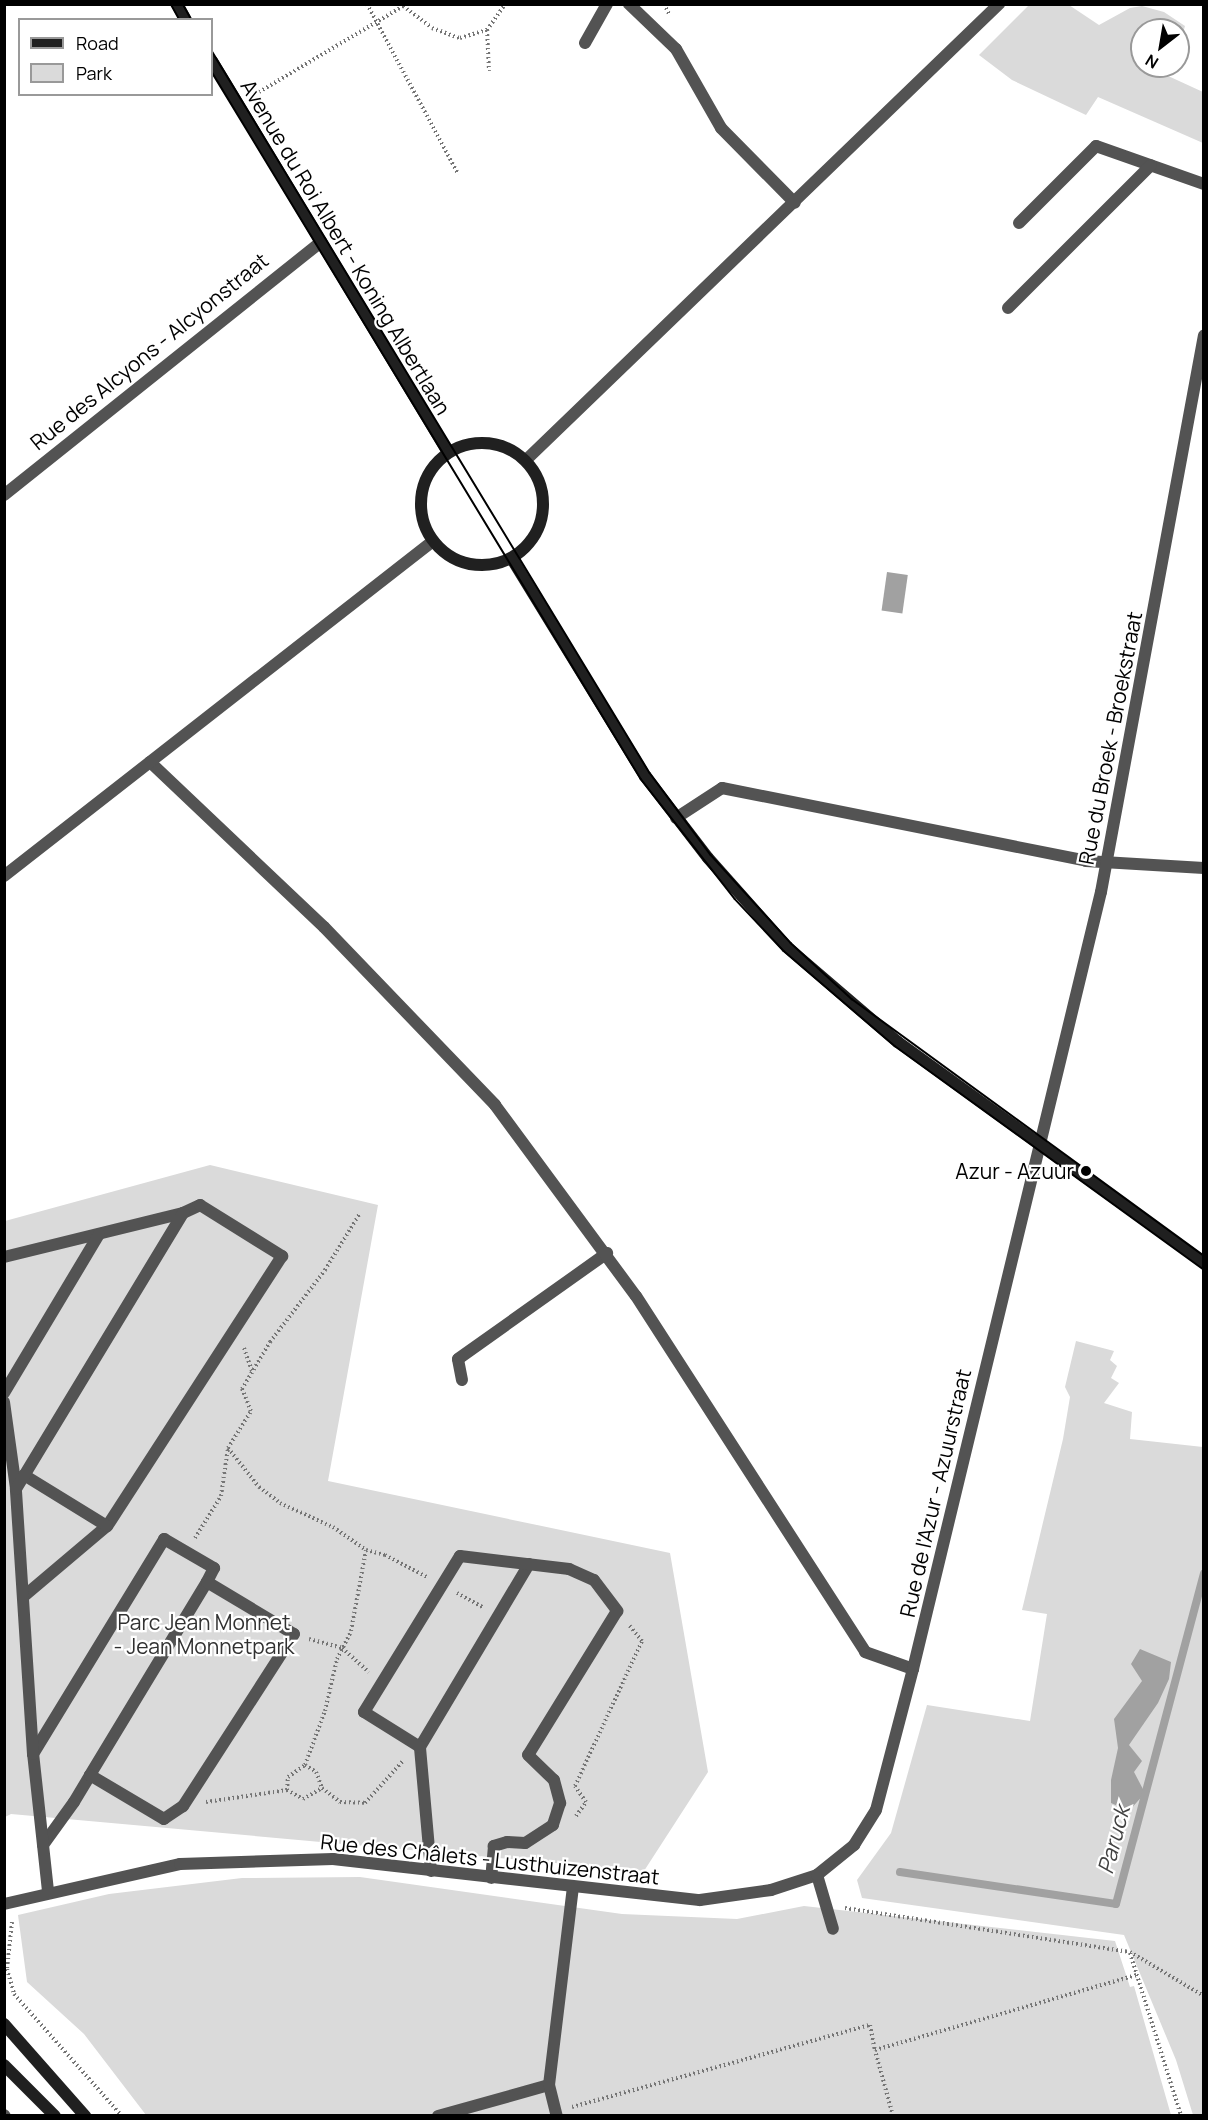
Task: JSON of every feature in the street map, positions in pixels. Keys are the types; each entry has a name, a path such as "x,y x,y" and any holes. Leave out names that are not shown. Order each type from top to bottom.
{"street":[{"path":"177,4 185,18"},
{"path":"585,43 607,4"},
{"path":"628,4 676,49 721,128 795,203"},
{"path":"526,460 999,4"},
{"name":"Avenue du Roi Albert - Koning Albertlaan","path":"213,63 448,452"},
{"path":"1019,223 1096,146 1203,184"},
{"path":"1008,308 1151,165"},
{"name":"Rue des Alcyons - Alcyonstraat","path":"4,495 321,242"},
{"name":"Rue du Broek - Broekstraat","path":"1039,1144 1107,864 1203,335"},
{"path":"472,443 497,444 526,460 543,492 542,520 530,543 512,559 489,566 466,564 447,555 433,541 422,516 421,491 431,468 448,452 472,443"},
{"path":"4,876 433,541"},
{"path":"512,559 645,776 740,896 840,994 1039,1144 1203,1263"},
{"path":"150,762 415,1018 495,1105 607,1253 865,1652 913,1669"},
{"path":"676,818 722,788 1107,864 1203,868"},
{"name":"Rue de l'Azur - Azuurstraat","path":"854,1845 876,1810 913,1669 1039,1144"},
{"path":"4,1257 183,1213 200,1205 282,1256 107,1526 23,1597"},
{"path":"16,1489 183,1213"},
{"path":"4,1393 99,1234"},
{"path":"462,1380 458,1359 607,1253"},
{"path":"4,1402 16,1489 33,1754 48,1891"},
{"path":"24,1475 107,1526"},
{"path":"33,1754 164,1539 214,1568 90,1775 43,1845"},
{"path":"420,1747 364,1712 460,1556 569,1569 594,1580 617,1611 528,1755 554,1780 560,1803 554,1821 525,1843 494,1846 491,1878"},
{"path":"431,1871 420,1747 529,1564"},
{"path":"90,1775 164,1819 183,1806 294,1634 207,1582"},
{"name":"Rue des Châlets - Lusthuizenstraat","path":"4,1904 48,1891 180,1864 333,1859 573,1888 700,1900 771,1890 817,1875 854,1845"},
{"path":"817,1875 833,1929"},
{"path":"557,2113 549,2085 573,1888"},
{"path":"4,2024 85,2115"},
{"path":"4,2065 55,2115"},
{"path":"438,2115 549,2085"}],"path":[{"path":"367,4 458,174"},
{"path":"489,71 487,30 505,4"},
{"path":"259,92 403,5 448,36 460,38 487,30"},
{"path":"187,1551 221,1496 228,1448 251,1411 242,1389 270,1342 325,1270 360,1213"},
{"path":"228,1448 259,1487 273,1498 333,1527 366,1550 359,1600 305,1765 288,1777 287,1790"},
{"path":"554,1821 571,1819 581,1813 586,1802 575,1786 642,1641 617,1611"},
{"path":"294,1634 342,1648 384,1680"},
{"path":"305,1765 316,1772 322,1788 340,1802 365,1803 420,1747"},
{"path":"183,1806 287,1790 303,1799 322,1788"},
{"path":"826,1906 1130,1952 1203,1996"},
{"path":"4,1912 12,1919 7,1969 14,1994 122,2115"},
{"path":"1130,1952 1181,2115"},
{"path":"875,2050 1137,1975"},
{"path":"557,2113 870,2025 893,2115"}],"green space":[{"path":"1030,4 1069,5 1099,25 1130,8 1142,6 1164,12 1173,18 1130,18 1130,78 1173,78 1203,92 1203,143 1098,97 1086,115 1012,80 979,55"},
{"name":"Parc Jean Monnet - Jean Monnetpark","path":"210,1165 378,1205 328,1481 670,1553 708,1772 644,1871 11,1814 5,1817 5,1221"},
{"path":"1076,1341 1114,1351 1110,1360 1117,1366 1111,1378 1119,1383 1104,1403 1132,1412 1130,1439 1203,1447 1203,2115 1193,2115 1176,2060 1124,1935 862,1898 857,1880 891,1833 927,1705 1030,1721 1047,1614 1022,1610 1063,1439 1070,1397 1065,1387"},
{"path":"360,1877 622,1914 737,1919 804,1906 1115,1941 1130,1987 1134,1986 1171,2115 146,2115 84,2034 27,1982 18,1915 109,1894 242,1878"}],"shaded area":[{"path":"887,572 908,575 902,614 882,611"},
{"path":"1140,1649 1171,1662 1169,1679 1158,1703 1129,1745 1142,1761 1134,1772 1145,1793 1129,1811 1111,1803 1111,1780 1118,1748 1114,1719 1142,1681 1131,1664"}],"waterway":[{"name":"Paruck","path":"900,1872 1116,1904 1204,1574"}],"tram line":[{"path":"171,4 179,18"},
{"path":"183,4 191,18"},
{"path":"213,53 650,773 711,855 791,943 852,999 1204,1256"},
{"path":"213,74 641,779 735,899 784,951 895,1046 1204,1270"}],"place":[{"name":"Azur - Azuur","path":"1086,1171"}]}
